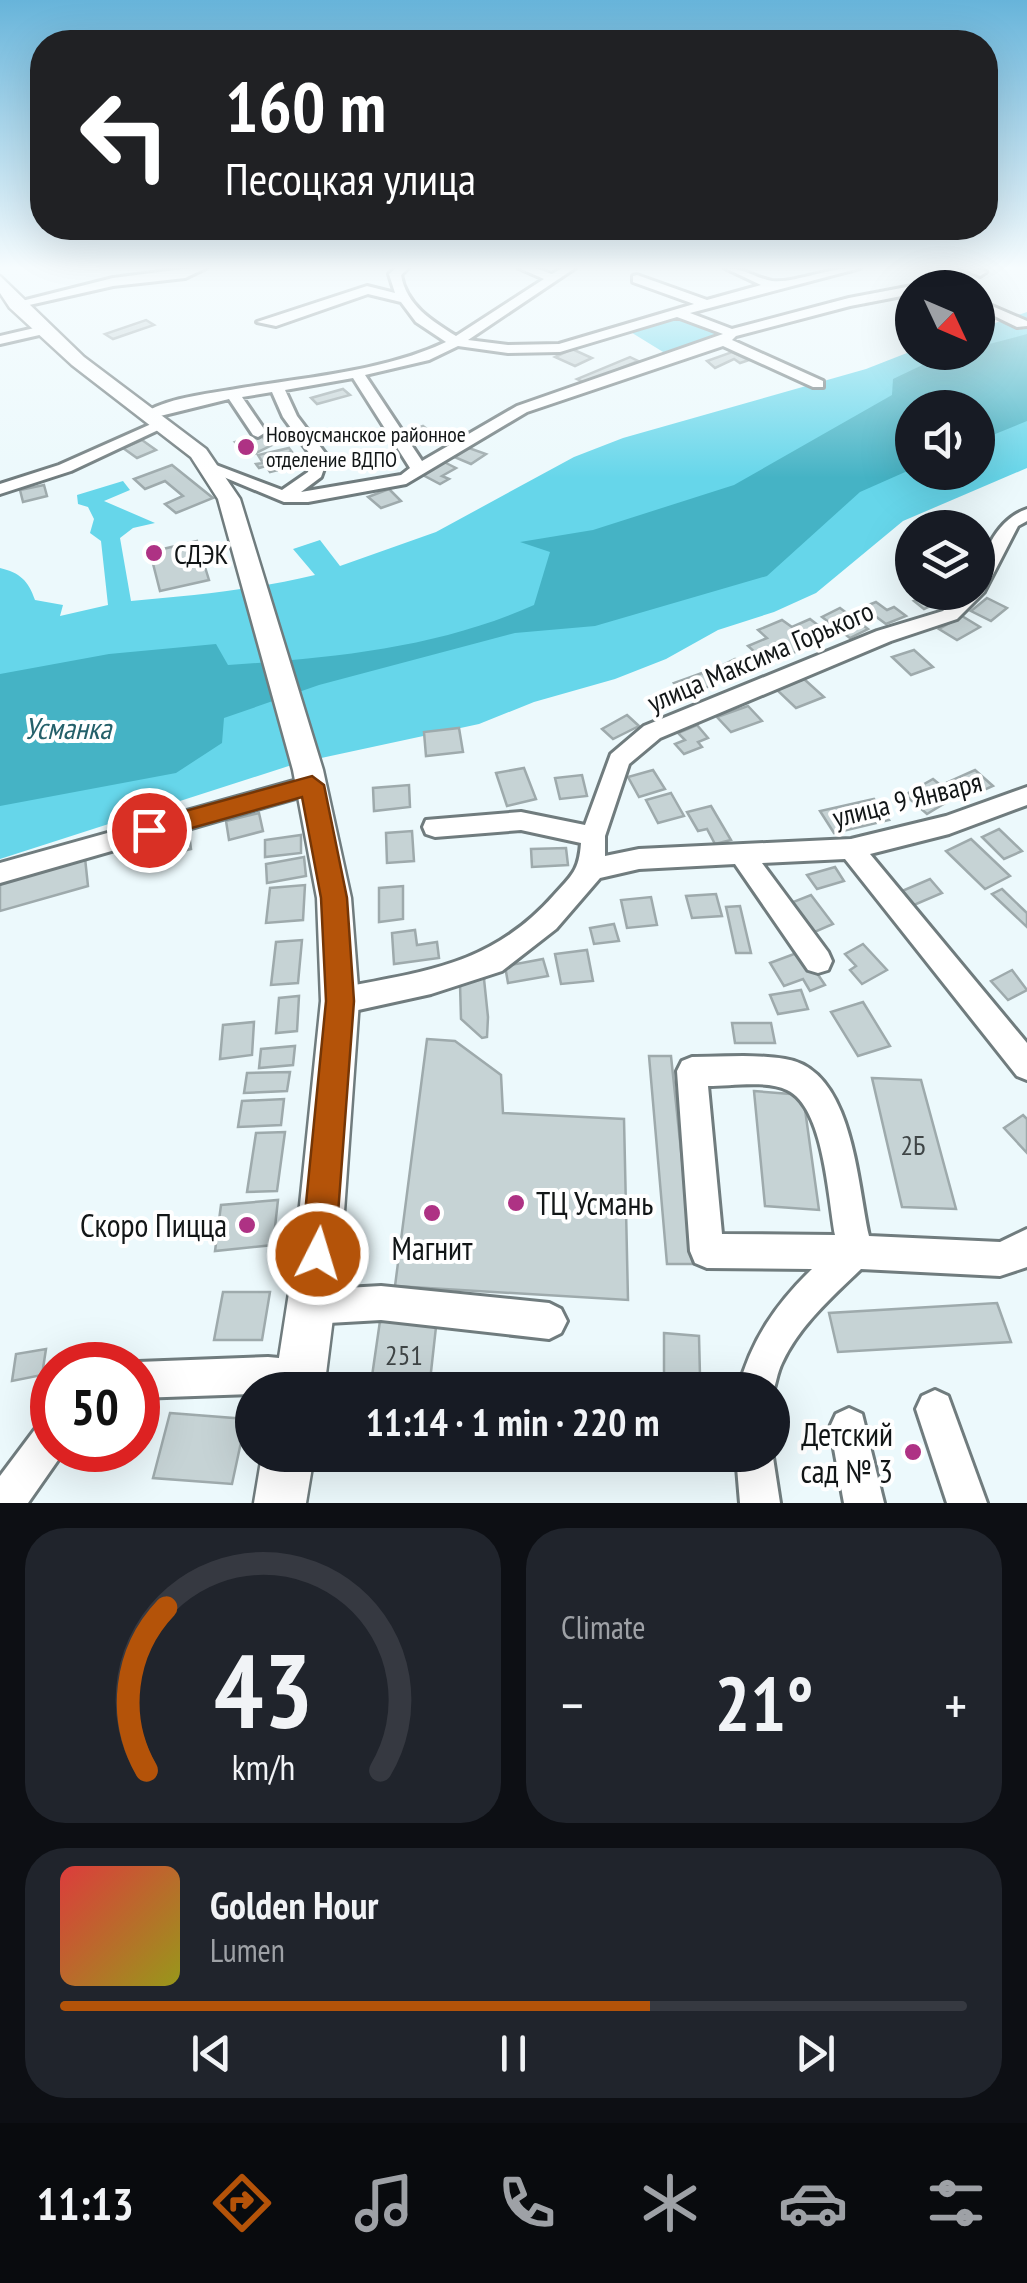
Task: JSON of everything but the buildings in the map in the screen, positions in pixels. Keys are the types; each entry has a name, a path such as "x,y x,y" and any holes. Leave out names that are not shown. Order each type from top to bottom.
{"main road":[{"path":"53,338 199,453 210,468 256,590 310,778 334,898 340,1001 302,1372"},
{"path":"280,1503 285,1472"}],"street":[{"path":"450,338 508,349 560,348 593,338"},
{"path":"0,489 65,468 156,420 233,394 357,374 424,357 462,338"},
{"path":"210,468 284,497 308,497 406,479 522,409 725,338"},
{"path":"730,338 818,384"},
{"path":"357,374 419,469"},
{"path":"277,387 290,417 320,457 314,474 284,497"},
{"path":"233,394 258,432"},
{"name":"улица Максима Горького","path":"995,554 1011,523 1027,514"},
{"name":"улица Максима Горького","path":"592,869 593,836 619,760 652,732 954,610"},
{"path":"0,872 310,778"},
{"name":"улица 9 Января","path":"592,869 639,858 851,849 949,825 1027,796"},
{"path":"435,827 521,821 593,836"},
{"path":"851,849 1027,1066"},
{"path":"741,854 818,960"},
{"path":"340,1001 431,982 492,962 547,921 592,869"},
{"path":"855,1252 828,1108 808,1085 786,1073 692,1071 706,1251 855,1252 1000,1259 1021,1253 1027,1246"},
{"path":"759,1372 788,1317 855,1252"},
{"path":"310,1308 381,1303 549,1321"},
{"path":"160,1379 235,1376"},
{"path":"935,1409 968,1503"},
{"path":"848,1427 864,1503"},
{"path":"4,1503 30,1467"},
{"path":"757,1472 760,1503"}],"shaded area":[{"path":"641,338 716,338 668,355"},
{"path":"995,338 1027,338 1027,468 995,482 995,390 895,390 895,490 976,490 929,510 895,510 895,528 816,593 718,630 666,659 615,679 534,702 479,724 298,763 0,859 0,568 22,578 35,600 63,605 60,616 108,605 101,541 90,533 94,519 88,507 78,504 77,495 123,481 130,490 104,501 155,523 133,528 120,538 131,601 269,585 315,575 293,549 320,540 340,566 436,532 574,457 623,438 895,358 895,370 995,370"}],"water":[{"name":"Усманка","path":"1027,338 1027,421 995,434 995,390 895,390 895,477 860,492 767,576 595,626 515,633 319,685 224,718 222,743 176,773 0,806 0,674 109,654 216,644 228,665 306,659 422,641 498,620 534,605 550,552 520,542 593,530 734,485 892,395 893,379 912,370 995,370 995,342"}],"place":[{"name":"Новоусманское районное отделение ВДПО","path":"246,447"},
{"name":"СДЭК","path":"154,553"},
{"name":"ТЦ Усмань","path":"516,1203"},
{"name":"Магнит","path":"432,1213"},
{"name":"Скоро Пицца","path":"247,1225"},
{"name":"Детский сад № 3","path":"913,1452"}],"route":[{"path":"149,830 312,785 334,898 340,1001 318,1254"}]}
